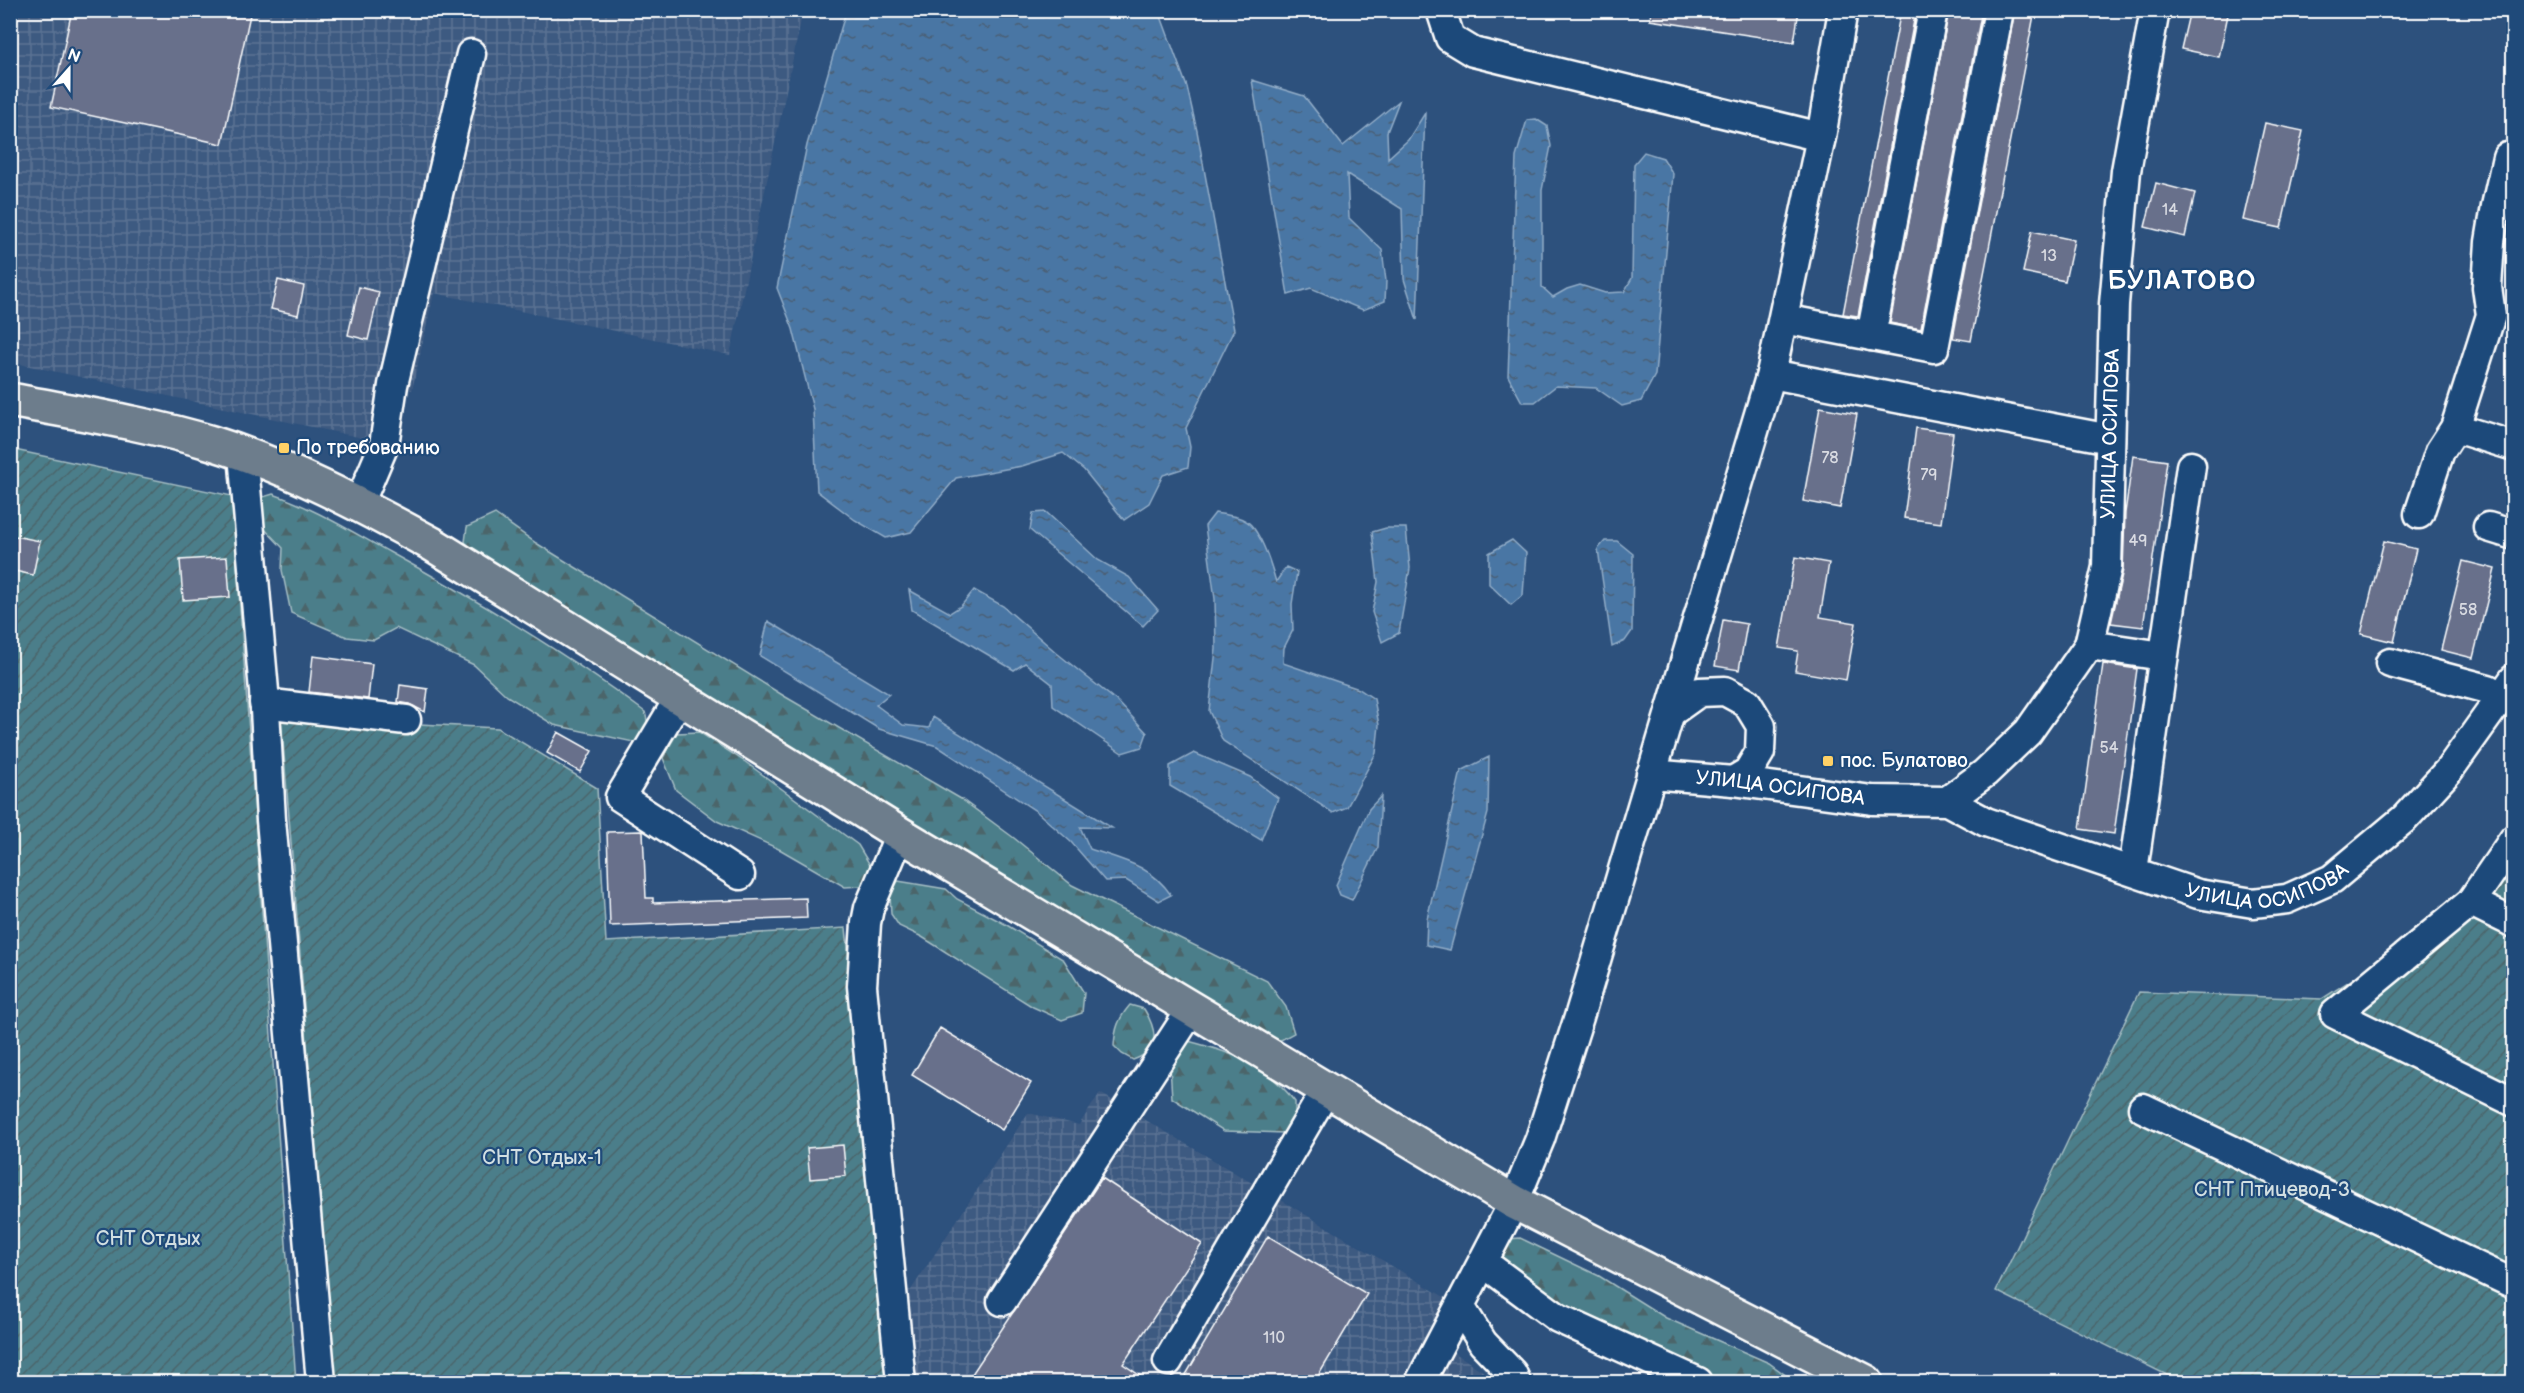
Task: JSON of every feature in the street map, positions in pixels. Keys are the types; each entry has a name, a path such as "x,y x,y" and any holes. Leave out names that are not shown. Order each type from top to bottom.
{"main road":[{"path":"10,400 158,428 243,454 359,504 432,544 900,834 1514,1202 1866,1383"}],"street":[{"path":"1441,10 1450,38 1473,52 1821,137"},
{"path":"1420,1383 1461,1308 1514,1202 1540,1139 1579,1017 1772,374 1821,137 1843,10"},
{"path":"1871,336 1933,10"},
{"path":"1784,319 1934,348 1999,10"},
{"name":"УЛИЦА ОСИПОВА","path":"1947,801 1985,773 2028,732 2089,645 2107,567 2114,304 2126,171 2155,10"},
{"path":"359,504 384,445 393,385 471,54"},
{"path":"2419,514 2440,451 2455,428 2502,317 2487,287 2490,242 2496,206 2512,149"},
{"path":"1772,374 2110,439"},
{"path":"2455,428 2514,446"},
{"path":"243,454 264,703 271,820 321,1383"},
{"path":"2133,871 2190,466"},
{"path":"2089,645 2163,656"},
{"path":"2390,663 2488,689 2508,688"},
{"name":"УЛИЦА ОСИПОВА","path":"1651,774 1872,800 1947,801 1986,822 2198,894 2253,903 2287,899 2332,879 2405,818 2449,770 2508,688"},
{"path":"1671,712 1699,692 1725,691 1747,703 1761,726 1760,752 1748,772 1733,782"},
{"path":"680,697 620,797 740,875"},
{"path":"264,703 406,720"},
{"path":"900,834 869,908 862,986 901,1383"},
{"path":"2514,838 2471,902 2335,1014 2514,1102"},
{"path":"2471,902 2514,923"},
{"path":"1002,1301 1192,1009"},
{"path":"1168,1361 1265,1191 1326,1090"},
{"path":"2143,1108 2514,1284"},
{"path":"1484,1263 1558,1318 1698,1383"},
{"path":"1461,1308 1483,1343 1512,1373 1516,1383"}],"shaded area":[{"path":"11,11 803,11 730,355 434,293 412,390 386,384 372,440 11,362"},
{"path":"1100,1093 1446,1298 1426,1334 1499,1382 908,1382 900,1291 911,1290 1028,1113 1079,1125"}],"green space":[{"name":"СНТ Отдых","path":"10,449 232,496 296,1382 11,1382"},
{"path":"273,494 333,521 521,628 645,712 649,728 638,743 554,725 507,696 474,665 396,628 374,640 347,637 291,613 282,570 283,548 257,521 257,510 263,497"},
{"path":"495,514 536,543 784,696 961,799 1072,885 1267,981 1286,1007 1294,1033 1281,1040 1256,1037 484,564 465,542 467,527"},
{"name":"СНТ Отдых-1","path":"281,717 498,728 597,788 606,942 846,928 891,1382 334,1382"},
{"path":"699,732 744,761 858,845 870,865 870,880 861,886 845,887 781,850 717,821 676,790 663,758 677,733"},
{"name":"СНТ Птицевод-3","path":"2513,822 2513,1382 2181,1382 1996,1291 2139,992 2322,999 2448,917"},
{"path":"898,881 946,889 957,899 1005,924 1064,960 1084,993 1082,1013 1062,1020 1033,1007 922,937 899,926 891,914 890,894"},
{"path":"1130,1005 1144,1009 1154,1032 1154,1039 1148,1051 1133,1060 1114,1046 1118,1024"},
{"path":"1188,1041 1234,1055 1273,1078 1295,1102 1295,1121 1285,1133 1224,1131 1172,1098 1170,1066"},
{"path":"1520,1238 1599,1276 1666,1318 1769,1363 1795,1382 1716,1382 1556,1308 1500,1266 1508,1239"}],"water":[{"path":"846,11 1159,11 1187,87 1234,330 1186,428 1190,447 1188,467 1163,475 1149,503 1124,520 1084,470 1063,453 1022,466 956,478 911,532 886,538 855,520 817,491 813,409 793,329 777,288 807,145"},
{"path":"1252,80 1304,96 1343,146 1399,101 1387,132 1388,158 1408,140 1425,113 1417,320 1404,279 1402,209 1347,174 1349,218 1382,250 1386,281 1385,301 1363,310 1311,288 1288,295"},
{"path":"1536,119 1547,126 1551,146 1542,190 1542,287 1553,297 1580,285 1605,293 1624,292 1632,278 1634,164 1644,152 1663,158 1673,174 1655,375 1641,401 1622,406 1596,388 1556,386 1535,402 1522,402 1508,376 1516,157 1527,120"},
{"path":"1046,512 1098,560 1129,577 1158,610 1143,626 1030,530 1033,513"},
{"path":"1215,513 1239,518 1251,525 1263,544 1276,582 1286,567 1297,572 1292,604 1293,630 1284,648 1283,663 1359,689 1374,699 1379,725 1376,753 1347,807 1333,813 1223,741 1209,711 1216,649 1215,599 1205,526"},
{"path":"1386,528 1406,528 1410,568 1399,633 1382,642 1372,612 1378,582 1372,532"},
{"path":"1512,540 1526,553 1523,595 1511,605 1489,584 1489,553"},
{"path":"1605,541 1617,541 1633,554 1632,631 1625,641 1612,647 1598,549"},
{"path":"909,590 950,613 961,606 974,590 1003,606 1118,702 1147,733 1142,747 1122,753 1053,706 1052,684 1025,663 1014,670 912,610"},
{"path":"768,621 889,694 876,705 903,725 929,728 933,717 1112,828 1080,827 1090,849 1124,860 1145,870 1171,895 1159,901 1126,880 1105,881 1071,842 1036,811 937,746 879,729 760,656"},
{"path":"1194,753 1250,777 1278,798 1261,840 1170,786 1170,766"},
{"path":"1489,757 1488,813 1450,950 1426,945 1427,919 1461,771"},
{"path":"1381,796 1378,847 1352,900 1340,895 1336,885 1369,809"}],"building":[{"path":"72,10 251,10 222,144 51,107"},
{"path":"1651,10 1799,10 1794,42 1650,20"},
{"path":"1901,10 1916,10 1858,316 1843,314"},
{"path":"1949,10 1982,10 1921,329 1890,323"},
{"path":"2015,10 2035,10 1971,341 1953,338"},
{"path":"2190,10 2229,10 2219,57 2181,49"},
{"path":"2265,123 2303,131 2281,228 2243,220"},
{"path":"2156,183 2195,193 2185,237 2145,227"},
{"path":"2032,231 2074,240 2065,281 2023,272"},
{"path":"278,280 304,286 298,315 271,309"},
{"path":"359,287 379,292 368,340 348,335"},
{"path":"1820,407 1857,414 1840,508 1803,501"},
{"path":"1916,428 1953,433 1941,523 1904,518"},
{"path":"2133,456 2167,461 2143,627 2111,623 2123,570 2125,513"},
{"path":"10,535 40,541 33,575 10,570"},
{"path":"2384,541 2416,549 2394,642 2361,634"},
{"path":"227,557 230,597 183,600 180,560"},
{"path":"1795,557 1829,563 1820,617 1856,623 1846,680 1795,671 1798,651 1779,648"},
{"path":"2463,561 2495,569 2473,658 2441,650"},
{"path":"1723,620 1747,624 1739,670 1715,666"},
{"path":"313,656 372,664 368,699 309,692"},
{"path":"2103,664 2137,669 2114,834 2080,829"},
{"path":"400,685 428,689 425,712 409,704 398,702"},
{"path":"558,732 592,751 580,772 547,753"},
{"path":"607,832 643,832 646,898 653,898 653,903 806,898 807,918 610,926"},
{"path":"940,1028 1031,1083 1002,1130 912,1075"},
{"path":"843,1145 846,1176 810,1179 807,1148"},
{"path":"1102,1178 1202,1244 1123,1364 1151,1383 966,1383"},
{"path":"1268,1236 1367,1294 1314,1383 1181,1383"}],"place":[{"name":"По требованию","path":"284,448"},
{"name":"пос. Булатово","path":"1828,761"}],"district":[{"name":"БУЛАТОВО","path":"2182,281"}]}
